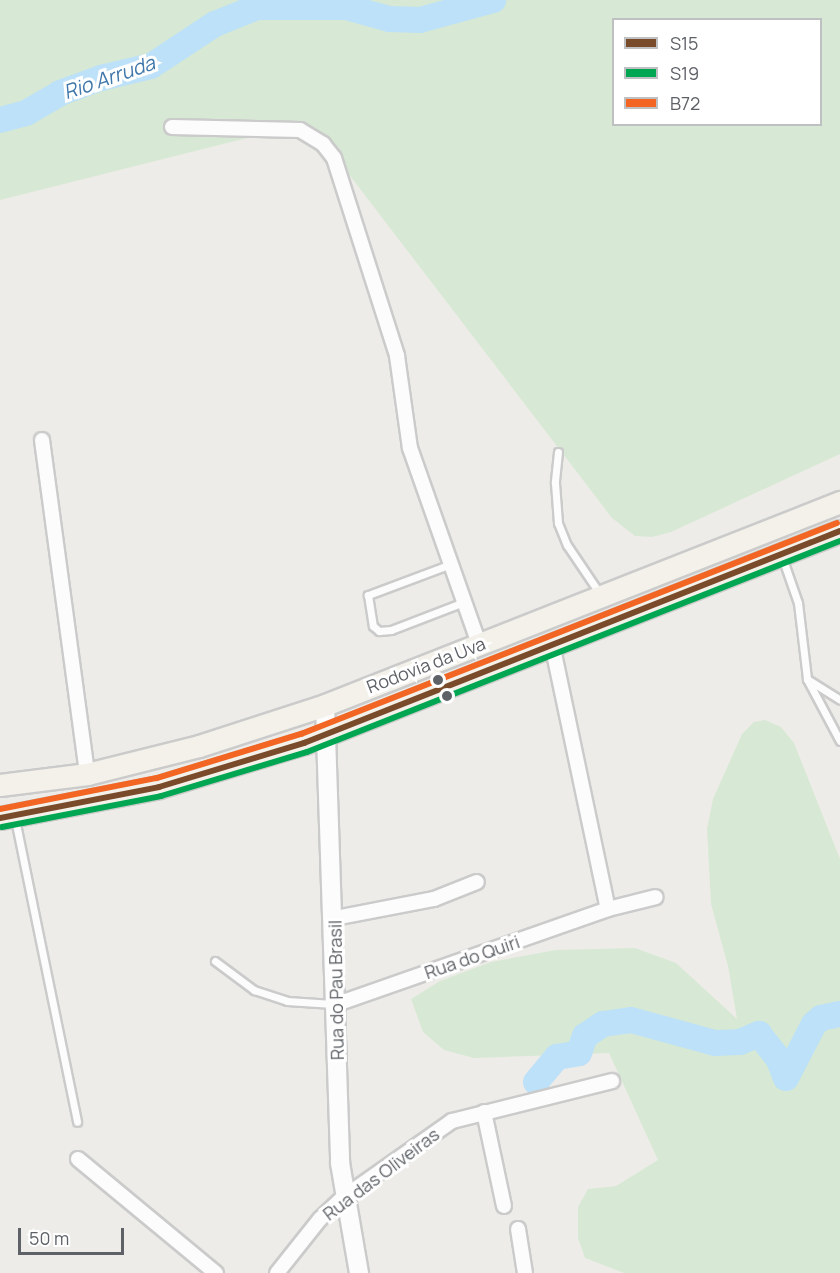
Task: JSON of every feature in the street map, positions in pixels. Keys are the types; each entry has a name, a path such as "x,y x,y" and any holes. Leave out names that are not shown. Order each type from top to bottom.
{"main road":[{"name":"Rodovia da Uva","path":"0,785 87,774 199,746 325,705 840,502"},
{"name":"Rodovia da Uva","path":"7,817 159,787 245,763 327,733 840,531"}],"street":[{"path":"172,127 275,127 300,130 323,144 334,158 397,356 410,448 479,644"},
{"path":"42,441 87,774"},
{"path":"552,644 608,909"},
{"name":"Rua do Pau Brasil","path":"325,705 344,1197 359,1273"},
{"path":"335,918 434,899 477,882"},
{"name":"Rua do Quiri","path":"336,1004 608,909 656,897"},
{"name":"Rua das Oliveiras","path":"277,1273 320,1220 344,1197 452,1121 612,1081"},
{"path":"484,1112 504,1206"},
{"path":"78,1159 216,1273"},
{"path":"518,1229 525,1273"}],"lane":[{"path":"558,452 555,483 558,523 567,545 602,596"},
{"path":"781,554 798,603 807,679 840,741"},
{"path":"451,564 368,595 373,626 379,631 391,630 464,602"},
{"path":"807,679 840,700"},
{"path":"7,817 77,1122"},
{"path":"215,961 254,990 287,1001 336,1004"}],"green space":[{"path":"0,0 840,0 840,454 671,532 652,537 635,536 612,518 328,147 279,130 0,200"},
{"path":"765,720 781,727 794,743 840,859 840,1273 624,1273 585,1258 578,1238 578,1207 588,1189 616,1186 658,1160 609,1053 474,1058 444,1050 423,1032 411,999 440,981 491,962 556,950 635,948 676,963 737,1019 728,966 711,904 707,829 713,799 742,734 754,722"}],"waterway":[{"name":"Rio Arruda","path":"0,120 26,113 60,93 101,78 151,66 215,24 257,7 346,7 389,19 420,20 493,0"},
{"path":"536,1082 557,1057 579,1053 585,1036 603,1024 631,1020 715,1043 740,1042 759,1034 779,1060 786,1078 814,1024 821,1018 840,1014"}],"transit line":[{"name":"B72","path":"0,809 157,778 301,734 837,523"},
{"name":"S15","path":"0,818 159,787 304,743 840,531"},
{"name":"S19","path":"2,827 161,796 307,752 840,541"}]}
